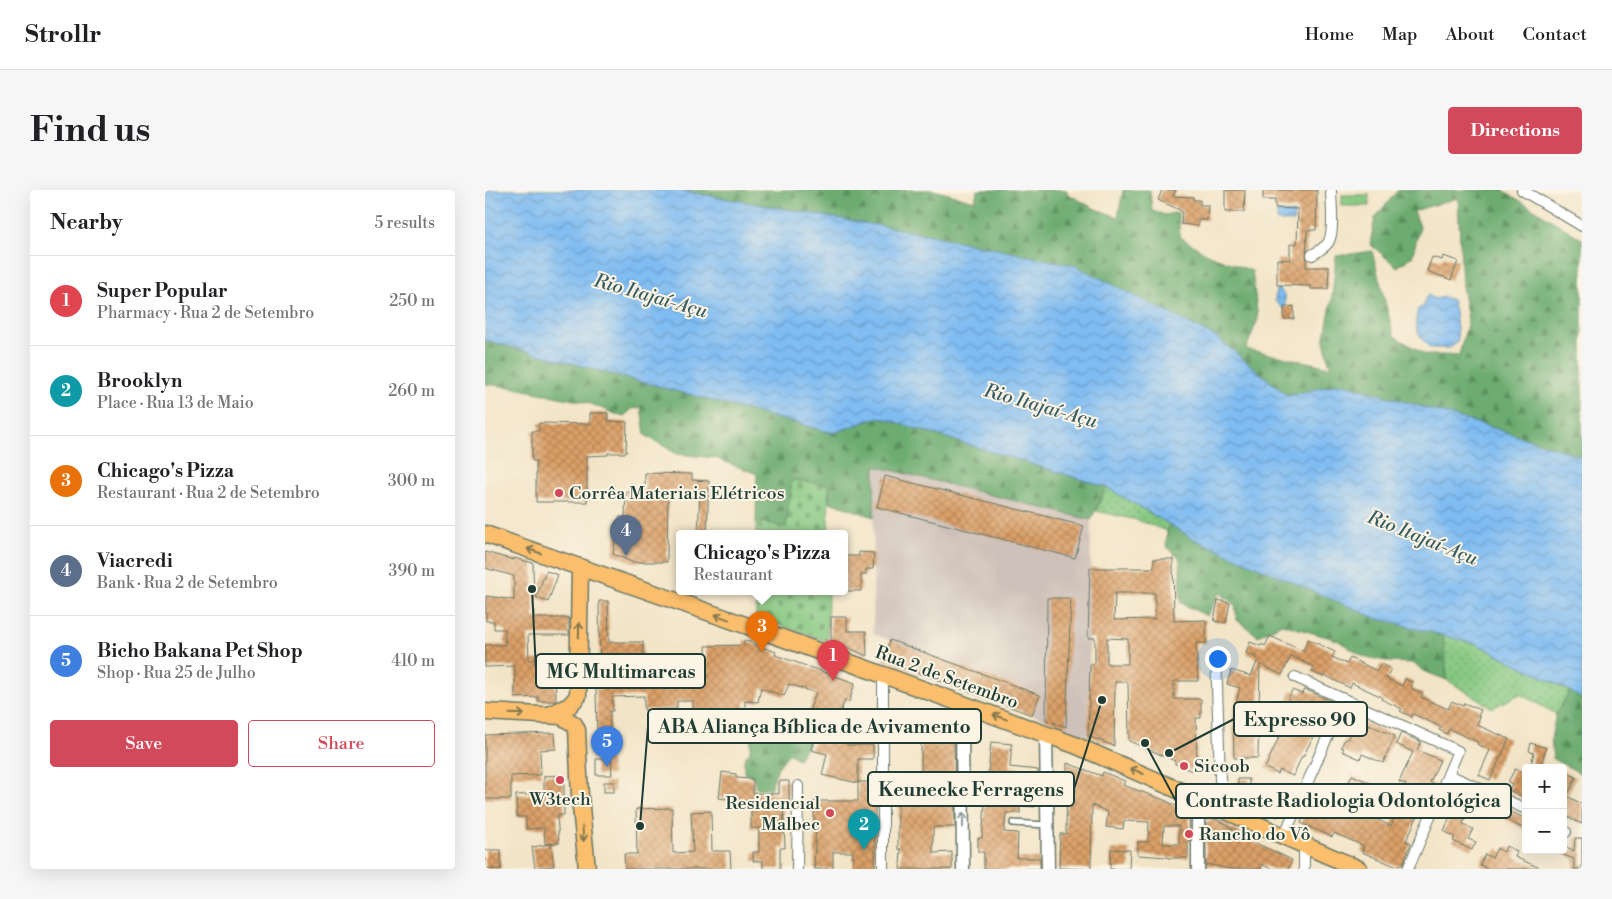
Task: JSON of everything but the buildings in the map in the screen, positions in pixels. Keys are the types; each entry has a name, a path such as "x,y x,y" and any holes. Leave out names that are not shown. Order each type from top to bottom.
{"main road":[{"name":"Rua 2 de Setembro","path":"485,534 1046,734 1119,763 1359,869"},
{"path":"549,715 569,706 578,696 580,567"},
{"path":"485,712 561,716 568,719 577,730 580,797 587,869"}],"street":[{"path":"1312,255 1327,244 1329,240 1331,232 1331,190"},
{"path":"1522,190 1582,226"},
{"path":"1216,654 1221,809"},
{"path":"883,675 883,869"},
{"path":"1295,677 1457,750 1458,754 1408,869"},
{"path":"1284,836 1344,699"},
{"path":"962,704 963,869"},
{"path":"1046,734 1048,869"},
{"path":"1449,775 1522,807"},
{"path":"797,869 798,786"},
{"path":"1198,798 1198,869"},
{"path":"1304,845 1304,869"}],"lane":[{"path":"1013,824 1048,825"}],"shaded area":[{"path":"874,466 1091,520 1088,736 1033,715 1040,694 873,634"}],"green space":[{"path":"677,190 933,190 975,201 977,190 1067,190 1067,193 1093,208 1118,217 1123,190 1150,190 1152,211 1165,215 1178,212 1180,237 1209,255 1252,271 1258,319 1246,349 1330,367 1324,341 1332,299 1336,256 1372,251 1394,336 1426,355 1459,355 1468,321 1462,286 1458,198 1414,211 1420,227 1412,257 1397,267 1370,244 1375,218 1398,190 1503,190 1582,239 1582,457 1487,426 1341,383 1288,396 1216,337 921,233"},
{"path":"1342,195 1369,195 1369,206 1342,206"},
{"path":"485,340 833,433 879,417 1106,487 1091,520 875,466 874,517 829,502 829,485 792,481 786,527 756,521 757,474 715,458 677,454 645,435 641,407 632,409 623,417 588,403 510,387 485,384"},
{"path":"792,480 829,485 828,530 756,530 756,521 786,527"},
{"path":"1106,487 1170,525 1167,531 1137,520 1096,511"},
{"path":"1170,525 1196,540 1375,617 1443,635 1447,680 1423,671 1413,663 1390,662 1362,656 1337,640 1282,624 1258,636 1237,620 1235,605 1220,593 1207,616 1181,603 1180,559 1166,546 1167,531"},
{"path":"756,595 828,595 827,641 756,617"},
{"path":"1443,635 1477,644 1570,691 1556,714 1520,694 1492,708 1447,680"},
{"path":"1570,691 1582,699 1582,774 1567,766 1567,764 1553,759 1551,739 1556,714"},
{"path":"777,723 802,726 809,743 798,759 789,753 778,767 770,789 756,788 754,777 744,773 744,760 750,751 751,738 760,733 768,735 777,729"}],"water":[{"name":"Rio Itajaí-Açu","path":"485,190 677,190 921,233 1076,266 1216,337 1288,396 1341,383 1487,426 1582,457 1582,699 1570,691 1477,644 1375,618 1196,540 1106,487 879,417 833,433 485,340"},
{"path":"1277,212 1294,213 1294,222 1277,221"},
{"path":"1279,289 1285,296 1285,306 1283,309 1275,301 1276,290"},
{"path":"1428,295 1435,299 1444,297 1452,300 1458,340 1450,348 1430,348 1417,330 1418,309 1424,306"}],"place":[{"name":"Corrêa Materiais Elétricos","path":"559,493"},
{"name":"Viacredi","path":"626,556"},
{"name":"MG Multimarcas","path":"532,589"},
{"name":"Chicago's Pizza","path":"762,652"},
{"name":"Super Popular","path":"833,681"},
{"name":"Keunecke Ferragens","path":"1102,700"},
{"name":"Contraste Radiologia Odontológica","path":"1145,743"},
{"name":"Expresso 90","path":"1169,753"},
{"name":"Sicoob","path":"1184,766"},
{"name":"Bicho Bakana Pet Shop","path":"607,767"},
{"name":"W3tech","path":"560,780"},
{"name":"Residencial Malbec","path":"830,813"},
{"name":"ABA Aliança Bíblica de Avivamento","path":"640,826"},
{"name":"Rancho do Vô","path":"1189,834"},
{"name":"Brooklyn","path":"864,850"}]}
